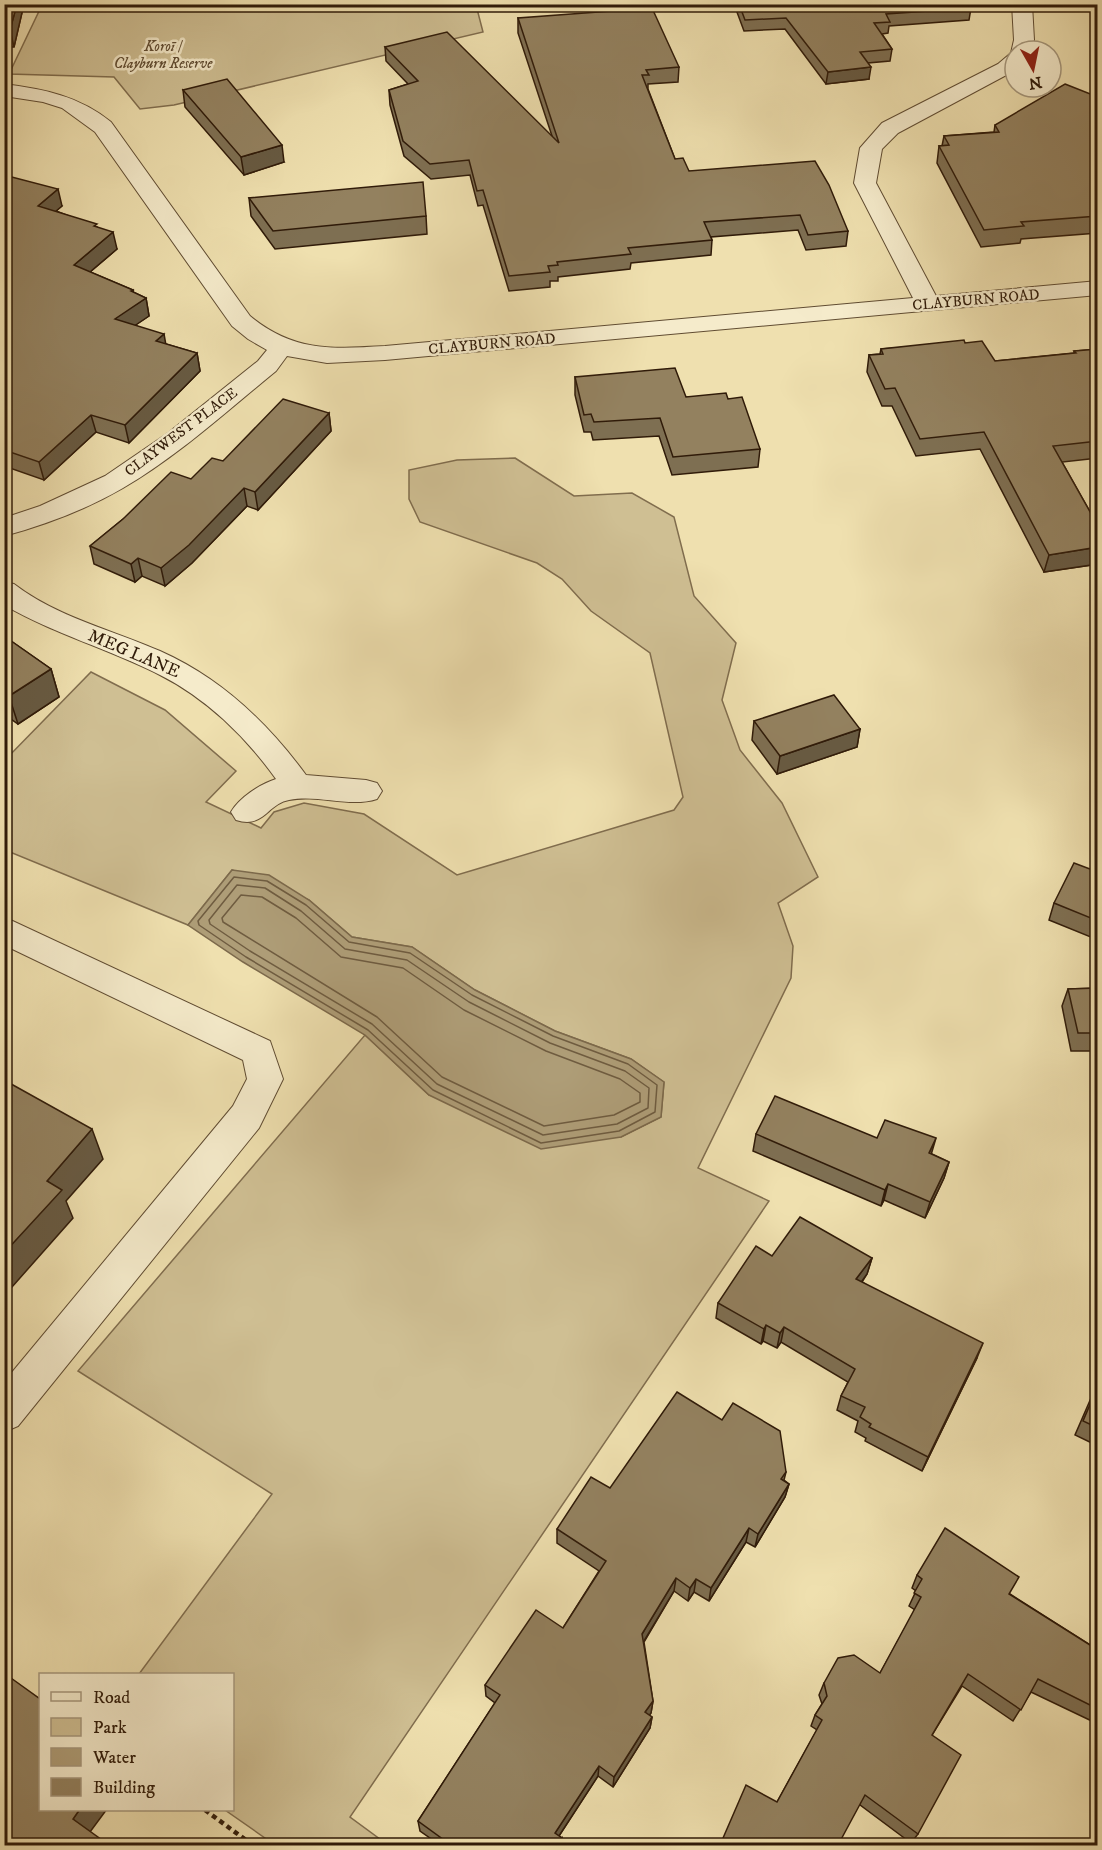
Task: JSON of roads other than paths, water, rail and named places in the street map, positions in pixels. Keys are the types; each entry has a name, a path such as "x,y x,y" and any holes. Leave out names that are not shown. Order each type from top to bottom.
{"street":[{"path":"1022,4 1024,39"},
{"path":"928,304 865,183 870,148 890,129 1003,69"},
{"name":"CLAYBURN ROAD","path":"4,90 52,97 70,103 88,113 103,127 241,321 252,332 281,348 319,355 385,354 1098,288"},
{"name":"CLAYWEST PLACE","path":"4,527 50,512 114,482 177,439 267,366 281,348"},
{"name":"MEG LANE","path":"4,591 52,619 97,639 151,658 185,675 246,721 278,758 298,787"},
{"path":"247,812 278,790 308,786 366,791"},
{"path":"4,930 258,1051 265,1079 246,1117 4,1413"}],"water":[{"path":"232,870 269,875 309,900 352,937 412,947 475,990 555,1031 631,1059 664,1082 661,1117 621,1137 541,1149 429,1095 365,1035 243,962 188,925"}],"park label":[{"name":"Koroī / Clayburn Reserve","path":"163,54"}]}
